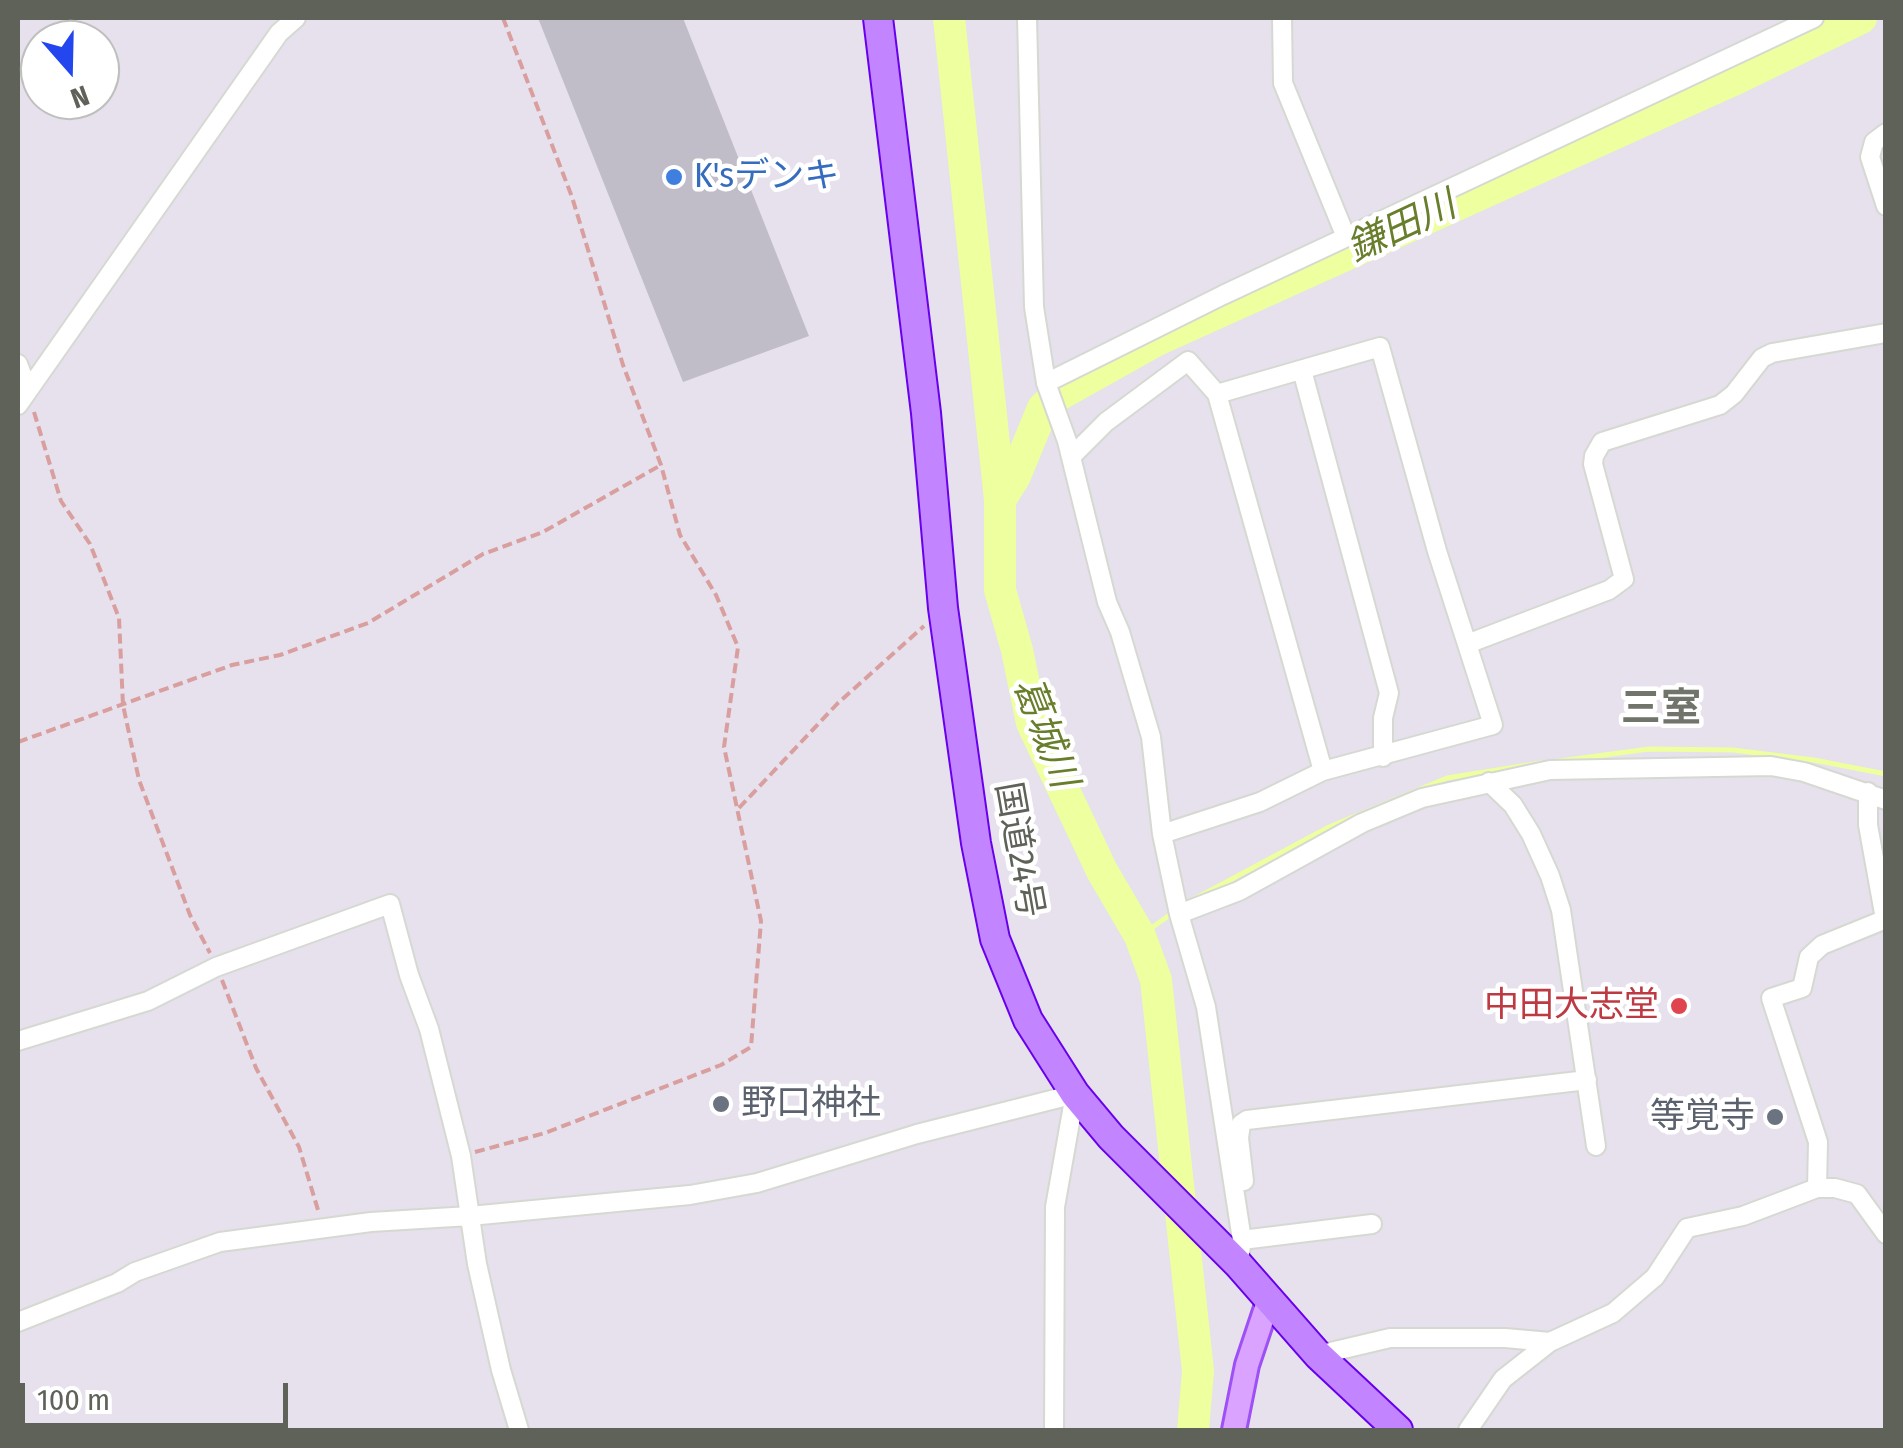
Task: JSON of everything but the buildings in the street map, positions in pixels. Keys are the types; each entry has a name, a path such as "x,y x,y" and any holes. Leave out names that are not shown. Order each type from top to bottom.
{"highway":[{"name":"国道24号","path":"878,18 926,413 943,608 976,844 996,939 1028,1020 1075,1094 1111,1138 1236,1246 1268,1299 1318,1355 1398,1430"}],"main road":[{"path":"1234,1430 1268,1299"}],"street":[{"path":"22,397 279,33 296,18"},
{"path":"1026,18 1034,307 1046,382 1069,449 1107,602 1120,632 1151,737 1162,834 1179,914 1206,1007 1236,1246"},
{"path":"1282,18 1283,82 1346,238"},
{"path":"1046,382 1814,18"},
{"path":"1886,133 1874,142 1870,157 1886,206"},
{"path":"1466,644 1609,590 1624,579 1593,464 1602,442 1720,406 1762,358 1772,353 1886,333"},
{"path":"1162,834 1260,802 1323,772 1492,725 1380,347 1217,394"},
{"path":"1069,449 1188,361 1217,394 1323,772"},
{"path":"18,364 22,397"},
{"path":"1302,370 1389,694 1383,757"},
{"path":"1179,914 1239,891 1362,823 1422,798 1550,770 1772,766 1804,772 1877,796 1868,825 1885,918 1822,945 1809,958 1802,988 1771,998 1818,1142 1817,1188"},
{"path":"1490,782 1513,805 1550,876 1562,910 1596,1146"},
{"path":"18,1041 148,1001 216,967 390,904 428,1029 460,1156 476,1264 519,1430"},
{"path":"1236,1246 1246,1206 1240,1124 1247,1120 1587,1080"},
{"path":"18,1322 135,1272 220,1242 410,1218 690,1195 757,1184 917,1134 1075,1094 1055,1206 1054,1430"},
{"path":"1468,1430 1504,1379 1550,1342 1613,1313 1640,1292 1655,1278 1686,1228 1744,1216 1817,1188 1835,1188 1857,1194 1886,1234"},
{"path":"1236,1246 1372,1224"},
{"path":"1318,1355 1390,1338 1550,1342"}],"path":[{"path":"460,1156 545,1133 721,1065 751,1046 761,921 724,748 738,647 716,595 680,534 662,464 623,366 572,197 503,18"},
{"path":"22,397 61,501 90,544 118,618 123,706 138,780 190,915 216,967 256,1068 300,1147 318,1211 294,1232"},
{"path":"18,742 232,665 280,654 368,622 483,554 543,532 662,464"},
{"path":"739,808 836,704 943,608"}],"waterway":[{"name":"葛城川","path":"949,18 1000,500 1000,590 1032,723 1102,871 1140,936 1156,980 1198,1371 1193,1430"},
{"name":"鎌田川","path":"1000,500 1015,476 1043,408 1055,397 1155,341 1731,81 1861,18"},
{"path":"1552,762 1649,749 1733,750 1886,774"},
{"path":"1187,903 1329,827 1447,778 1541,763"},
{"path":"1140,936 1174,912"}],"place":[{"name":"K'sデンキ","path":"674,177"},
{"name":"中田大志堂","path":"1679,1006"},
{"name":"野口神社","path":"721,1104"},
{"name":"等覚寺","path":"1775,1117"}],"district":[{"name":"三室","path":"1661,710"}]}
